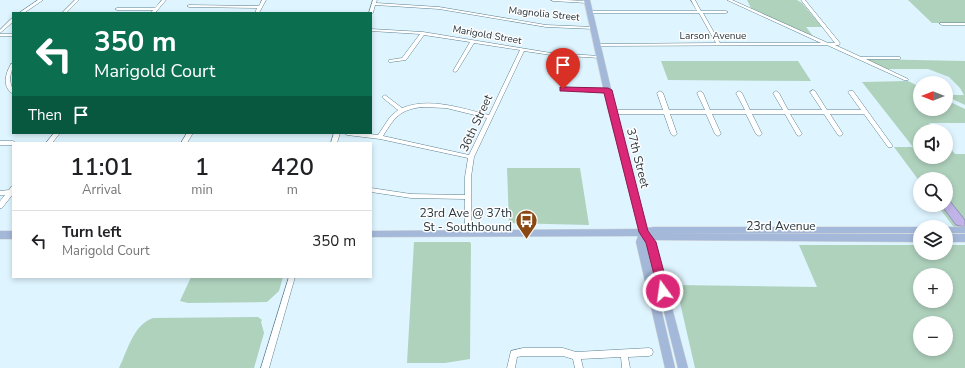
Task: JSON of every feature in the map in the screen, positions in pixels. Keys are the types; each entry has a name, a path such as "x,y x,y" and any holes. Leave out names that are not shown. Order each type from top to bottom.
{"main road":[{"path":"587,1 600,57"},
{"name":"37th Street","path":"600,57 644,232 651,242 683,368"},
{"name":"23rd Avenue","path":"372,234 644,232 654,230 913,230"},
{"path":"953,230 965,230"},
{"name":"37th Street","path":"644,232 640,242 670,368"},
{"name":"23rd Avenue","path":"644,232 656,237 913,238"},
{"path":"0,235 12,235"},
{"path":"953,238 965,238"}],"street":[{"path":"23,12 41,0"},
{"path":"65,12 77,0"},
{"path":"154,12 164,0"},
{"path":"258,12 264,0"},
{"path":"552,0 587,1"},
{"path":"693,0 719,44"},
{"path":"729,0 906,79"},
{"path":"803,0 838,43 829,44"},
{"path":"371,12 374,2"},
{"name":"Magnolia Street","path":"374,2 439,8 546,26 594,28"},
{"path":"189,6 261,6"},
{"path":"117,9 156,9"},
{"path":"590,12 726,12"},
{"path":"0,33 12,21"},
{"path":"942,24 965,24"},
{"name":"Marigold Street","path":"372,30 423,33 522,51 600,57"},
{"path":"0,33 12,34"},
{"path":"391,61 404,58 423,33"},
{"path":"809,45 811,41 810,37"},
{"path":"455,71 472,42"},
{"name":"Larson Avenue","path":"597,44 829,44"},
{"name":"36th Street","path":"470,233 468,225 468,197 469,168 472,157 522,51"},
{"path":"861,58 898,58"},
{"path":"12,67 7,81 12,90"},
{"path":"563,89 608,90"},
{"path":"776,92 799,134"},
{"path":"813,92 840,134"},
{"path":"851,92 890,146"},
{"path":"660,93 674,134"},
{"path":"700,93 718,134"},
{"path":"739,93 759,134"},
{"path":"385,97 401,110"},
{"path":"380,137 392,118 401,110 413,106 432,105 490,117"},
{"path":"613,112 865,112"},
{"path":"50,142 56,134"},
{"path":"355,134 380,137 472,157"},
{"path":"0,143 12,143"},
{"path":"0,193 12,190"},
{"path":"0,206 12,190"},
{"path":"372,190 411,196 468,197"},
{"path":"265,368 292,278"},
{"path":"511,368 514,354 523,352 563,352 576,356 649,352"},
{"path":"624,353 626,368"},
{"path":"576,356 579,368"}],"green space":[{"path":"747,0 797,0 802,3 822,27 806,27 813,36 752,10"},
{"path":"908,0 965,0 965,23 932,23"},
{"path":"864,59 965,61 965,105 953,99 953,95 964,95 953,81 953,76 946,76 928,69 887,69"},
{"path":"661,61 798,61 811,81 668,80"},
{"path":"908,81 913,84 913,116 953,116 953,103 965,109 965,123 913,124 913,147 862,82"},
{"path":"894,147 913,147 913,164 953,164 953,152 955,154 965,154 965,230 956,230 953,226 953,220 948,220 942,212 953,212 953,172 913,173"},
{"path":"507,168 580,168 589,225 509,223"},
{"path":"414,242 470,242 471,244 470,359 445,363 407,363"},
{"path":"799,245 913,245 913,260 953,260 953,245 965,245 965,368 695,368 676,285 817,287"},
{"path":"191,278 283,278 279,291 267,302 188,303 180,301"},
{"path":"258,317 262,320 261,322 264,333 254,368 119,368 128,346 136,332 146,321 153,318"}],"shaded area":[{"path":"953,205 965,220 965,227 956,225 946,212 953,212"}],"place":[{"name":"23rd Ave @ 37th St - Southbound","path":"527,240"}],"route":[{"path":"563,89 608,90 628,175 644,232 651,242 663,291"}]}
